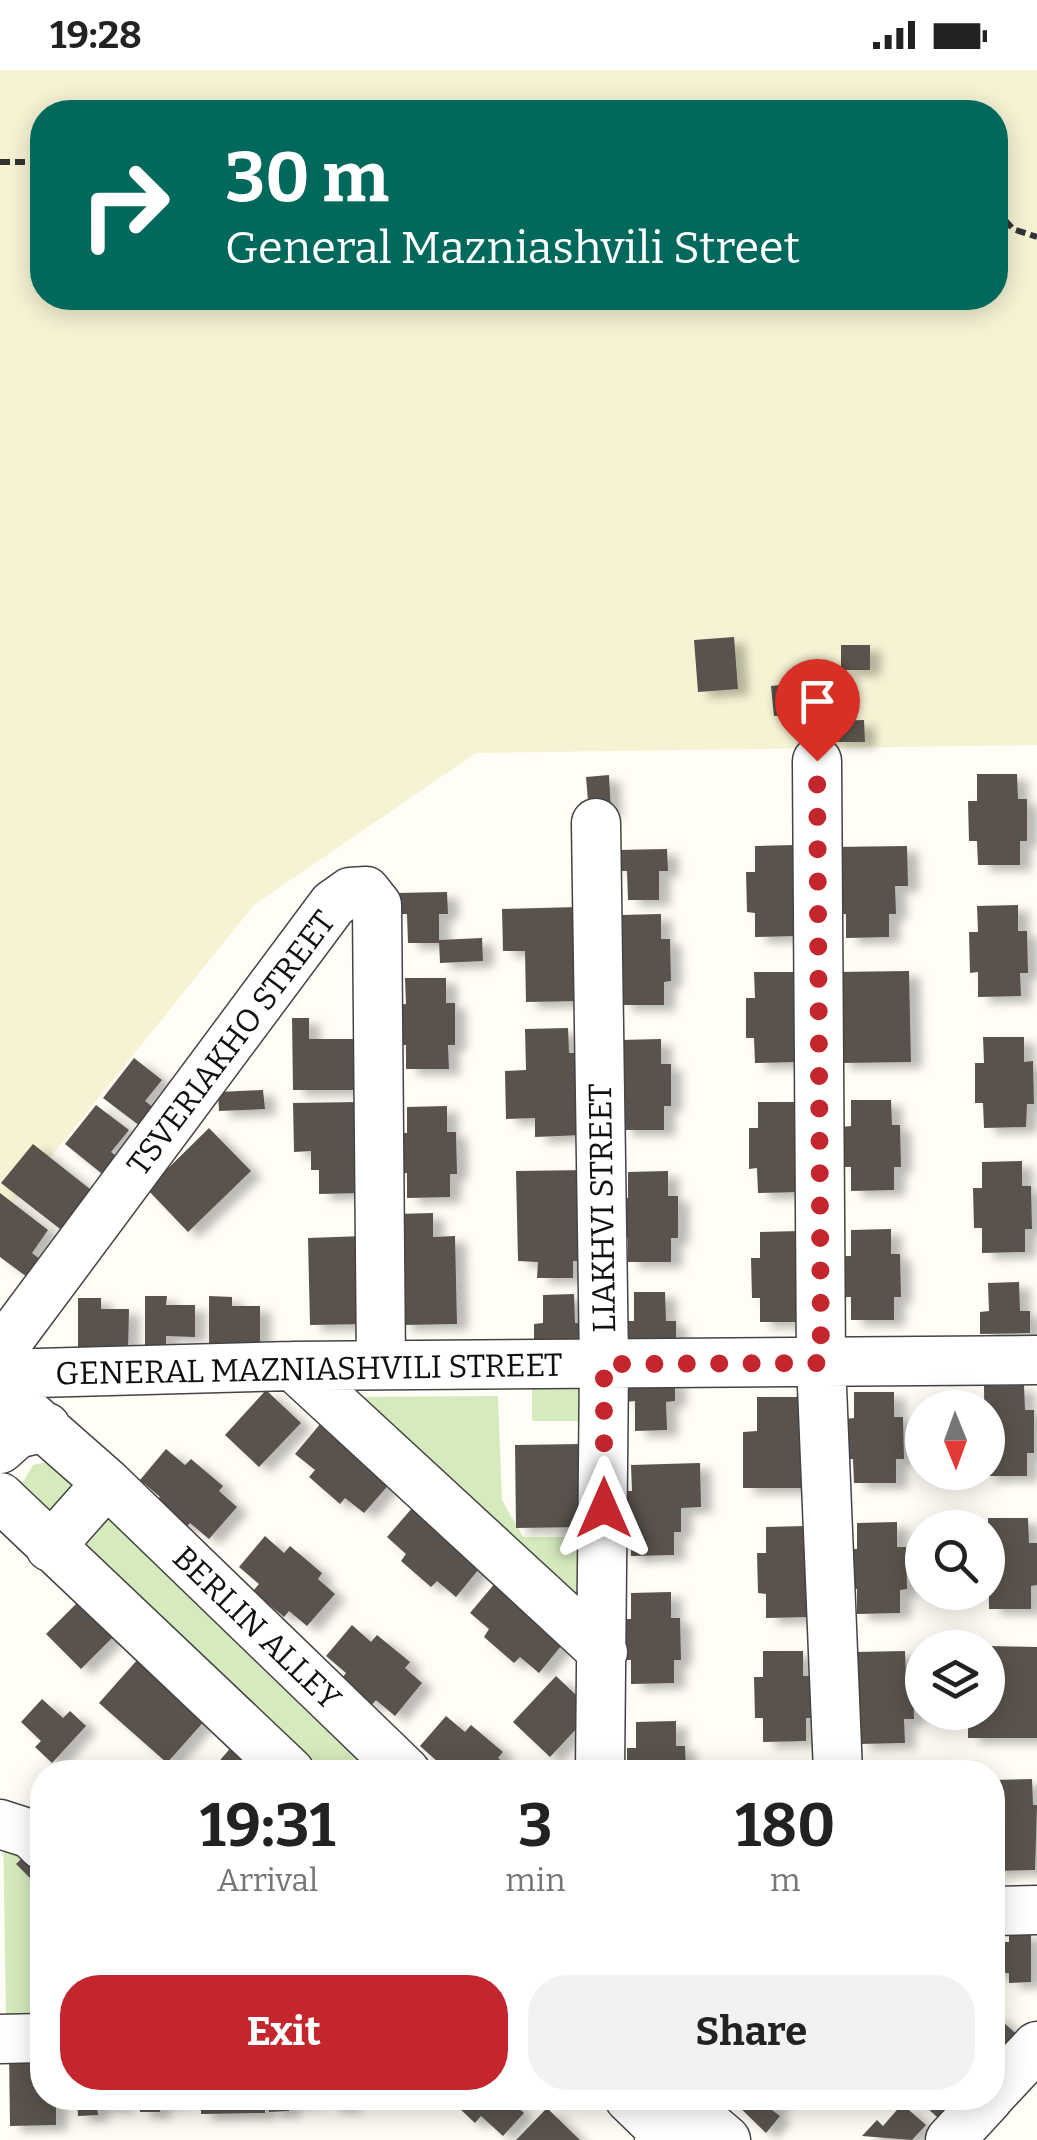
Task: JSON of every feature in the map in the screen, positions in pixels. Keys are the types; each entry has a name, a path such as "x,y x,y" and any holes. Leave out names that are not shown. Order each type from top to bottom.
{"street":[{"path":"817,761 821,1363 838,1760"},
{"name":"LIAKHVI STREET","path":"596,823 604,1364 600,1760"},
{"name":"TSVERIAKHO STREET","path":"0,1352 334,904 350,892 366,891 377,905 380,1366"},
{"name":"GENERAL MAZNIASHVILI STREET","path":"0,1374 293,1366 1037,1360"},
{"path":"293,1366 603,1652"},
{"name":"BERLIN ALLEY","path":"0,1389 108,1483 394,1760"},
{"path":"0,1449 17,1434 46,1426"},
{"path":"50,1547 108,1483"},
{"path":"0,1497 277,1760"},
{"path":"0,1824 30,1834"},
{"path":"1005,1911 1037,1910"},
{"path":"0,2039 30,2038"},
{"path":"1005,2081 1037,2046"},
{"path":"657,2110 689,2124"},
{"path":"950,2140 978,2110"}],"path":[{"path":"0,162 30,162"},
{"path":"1008,223 1014,230 1037,236"}],"shaded area":[{"path":"0,70 1037,70 1037,745 476,753 254,905 0,1220"}],"green space":[{"path":"582,1383 582,1421 532,1421 532,1384"},
{"path":"498,1396 502,1500 523,1537 592,1537 596,1628 341,1397"},
{"path":"56,1460 86,1487 50,1525 20,1487 33,1465"},
{"path":"107,1502 381,1760 295,1760 68,1543"},
{"path":"3,1828 30,1854 30,2025 6,2025"}],"building":[{"path":"734,637 738,689 698,692 694,640"},
{"path":"841,645 870,645 870,670 841,670"},
{"path":"800,683 803,714 774,716 771,686"},
{"path":"864,720 865,742 831,742 831,721"},
{"path":"977,774 1017,774 1018,799 1027,799 1027,841 1020,841 1020,865 978,865 977,841 969,841 968,801 977,801"},
{"path":"609,775 611,812 589,813 586,777"},
{"path":"795,845 798,936 755,937 755,913 747,912 746,872 755,872 755,846"},
{"path":"907,846 908,886 895,886 896,914 889,914 889,937 846,938 846,914 838,914 833,847"},
{"path":"667,849 668,871 659,871 659,900 628,900 627,871 617,871 617,850"},
{"path":"447,892 448,914 439,914 439,943 408,943 407,914 397,914 397,893"},
{"path":"1018,905 1018,931 1027,931 1028,973 1020,973 1021,996 978,997 978,972 970,973 969,932 978,932 977,906"},
{"path":"579,907 581,1001 526,1002 525,951 503,951 502,909"},
{"path":"661,914 661,939 670,939 671,981 664,982 664,1005 621,1005 621,915"},
{"path":"482,938 483,961 440,963 439,940"},
{"path":"909,971 911,1062 839,1063 837,972"},
{"path":"754,972 794,972 795,997 804,996 798,1062 755,1063 754,1038 746,1038 746,998 755,998"},
{"path":"405,978 446,978 446,1003 455,1003 455,1045 448,1045 449,1069 406,1069 406,1045 397,1045 397,1005 406,1004"},
{"path":"292,1018 309,1018 309,1039 358,1039 359,1090 293,1090"},
{"path":"568,1028 569,1053 579,1053 582,1135 535,1137 535,1118 506,1119 505,1071 526,1070 525,1029"},
{"path":"983,1037 1024,1037 1024,1062 1033,1061 1034,1104 1027,1104 1026,1127 984,1128 983,1103 975,1103 975,1063 984,1063"},
{"path":"661,1039 661,1064 671,1064 671,1106 664,1106 664,1130 621,1130 621,1040"},
{"path":"134,1058 162,1080 145,1101 154,1108 140,1126 103,1098"},
{"path":"263,1090 265,1109 219,1111 218,1092"},
{"path":"851,1100 891,1100 892,1125 900,1125 901,1167 894,1167 894,1190 851,1191 851,1167 843,1167 842,1127 851,1126"},
{"path":"359,1102 362,1193 319,1194 319,1170 311,1170 311,1151 294,1152 293,1103"},
{"path":"758,1102 797,1102 801,1192 758,1193 757,1168 749,1169 749,1128 758,1128"},
{"path":"96,1105 129,1130 111,1152 120,1159 106,1177 65,1144"},
{"path":"447,1106 447,1132 456,1132 457,1174 450,1174 450,1197 407,1198 407,1173 398,1174 398,1133 407,1133 407,1107"},
{"path":"209,1128 251,1171 188,1232 147,1189"},
{"path":"33,1144 95,1193 64,1232 1,1183"},
{"path":"1022,1161 1022,1186 1031,1186 1032,1229 1025,1229 1025,1252 982,1253 982,1228 974,1228 973,1188 982,1188 982,1162"},
{"path":"588,1170 589,1261 573,1261 573,1278 537,1278 538,1262 518,1261 516,1171"},
{"path":"668,1171 668,1196 678,1196 678,1238 671,1238 671,1262 628,1262 628,1238 620,1238 619,1198 628,1198 628,1172"},
{"path":"0,1193 48,1230 32,1253 41,1260 27,1277 0,1257"},
{"path":"433,1213 433,1237 455,1236 457,1324 401,1325 398,1214"},
{"path":"891,1229 891,1254 900,1254 901,1297 894,1297 894,1320 851,1320 851,1297 843,1297 842,1256 851,1256 851,1230"},
{"path":"800,1231 803,1322 760,1322 760,1298 752,1298 751,1258 760,1258 760,1232"},
{"path":"365,1236 367,1324 310,1325 308,1238"},
{"path":"1019,1282 1020,1311 1030,1311 1030,1333 980,1334 980,1312 989,1311 988,1283"},
{"path":"634,1292 665,1292 666,1321 676,1321 676,1342 626,1343 625,1321 634,1321"},
{"path":"574,1294 575,1323 584,1323 585,1345 534,1346 534,1324 543,1323 543,1295"},
{"path":"145,1296 167,1296 166,1305 195,1305 195,1337 166,1336 166,1347 145,1346"},
{"path":"209,1296 232,1297 232,1306 260,1306 260,1347 209,1346"},
{"path":"78,1298 101,1298 101,1309 129,1309 128,1352 78,1352"},
{"path":"675,1379 675,1401 666,1402 667,1430 635,1431 635,1401 625,1402 624,1380"},
{"path":"1024,1385 1025,1410 1034,1410 1034,1453 1027,1453 1027,1476 1005,1476 1005,1390 984,1390 984,1386"},
{"path":"266,1390 301,1423 259,1467 225,1435"},
{"path":"854,1392 894,1392 894,1417 903,1417 904,1459 896,1459 896,1483 854,1483 853,1459 845,1459 845,1419 854,1418"},
{"path":"757,1397 798,1397 798,1420 807,1420 807,1488 743,1488 743,1432 757,1431"},
{"path":"321,1423 392,1481 364,1513 345,1498 340,1504 309,1477 315,1470 295,1454"},
{"path":"583,1444 584,1527 516,1528 515,1445"},
{"path":"166,1449 185,1465 191,1459 223,1486 219,1491 237,1507 209,1539 190,1523 185,1529 154,1503 160,1497 140,1480"},
{"path":"700,1463 701,1507 681,1508 681,1532 674,1532 674,1555 631,1556 631,1531 623,1531 623,1491 632,1491 631,1465"},
{"path":"413,1507 483,1564 456,1597 437,1581 431,1587 401,1561 406,1554 387,1537"},
{"path":"1005,1518 1028,1518 1029,1543 1037,1543 1037,1585 1031,1586 1031,1609 1005,1609"},
{"path":"897,1522 897,1547 905,1547 905,1589 900,1590 900,1613 857,1614 857,1589 849,1589 848,1549 857,1549 857,1523"},
{"path":"806,1526 809,1617 766,1618 766,1594 758,1593 757,1553 766,1553 766,1527"},
{"path":"265,1536 284,1553 290,1546 322,1573 318,1579 335,1594 307,1626 289,1611 284,1617 253,1591 259,1584 239,1567"},
{"path":"496,1582 566,1640 539,1673 520,1657 514,1663 484,1637 489,1629 470,1613"},
{"path":"88,1592 123,1627 81,1669 46,1634"},
{"path":"671,1592 671,1618 680,1618 681,1660 674,1660 674,1683 631,1684 631,1660 623,1660 622,1619 631,1619 631,1593"},
{"path":"352,1625 371,1642 377,1635 410,1662 405,1668 422,1683 395,1716 376,1700 371,1706 340,1680 346,1673 326,1656"},
{"path":"1005,1646 1037,1647 1037,1738 968,1738 968,1730 1005,1730"},
{"path":"763,1651 803,1651 803,1676 812,1676 813,1718 806,1718 806,1741 763,1742 763,1718 755,1718 754,1677 763,1677"},
{"path":"905,1651 905,1743 859,1744 856,1652"},
{"path":"138,1659 207,1718 170,1760 164,1760 99,1703"},
{"path":"556,1676 593,1711 550,1757 513,1722"},
{"path":"42,1699 63,1718 70,1711 86,1726 55,1760 49,1760 35,1747 41,1741 21,1722"},
{"path":"446,1716 465,1732 471,1725 503,1752 498,1758 501,1760 436,1760 420,1746"},
{"path":"676,1721 676,1746 685,1746 686,1760 627,1760 627,1748 636,1748 636,1722"},
{"path":"233,1745 258,1760 220,1760"},
{"path":"1032,1779 1033,1805 1037,1805 1035,1870 1005,1871 1005,1780"},
{"path":"30,1851 30,1878 16,1864"},
{"path":"1031,1932 1031,1982 1009,1983 1009,1973 1005,1973 1005,1942 1009,1942 1009,1933"},
{"path":"1005,2024 1023,2040 1005,2059"},
{"path":"9,2050 30,2050 30,2110 56,2110 56,2125 10,2126"},
{"path":"78,2110 97,2110 98,2115 78,2116"},
{"path":"201,2110 265,2110 265,2113 201,2114"},
{"path":"461,2110 524,2113 503,2136 481,2116 475,2123"},
{"path":"549,2110 580,2140 516,2140"},
{"path":"742,2110 772,2110 780,2116 766,2133"},
{"path":"897,2110 909,2110 926,2125 912,2140 862,2136 877,2120 883,2126"},
{"path":"929,2110 958,2110 945,2124"}],"route":[{"path":"604,1508 604,1364 821,1363 817,761"}]}
